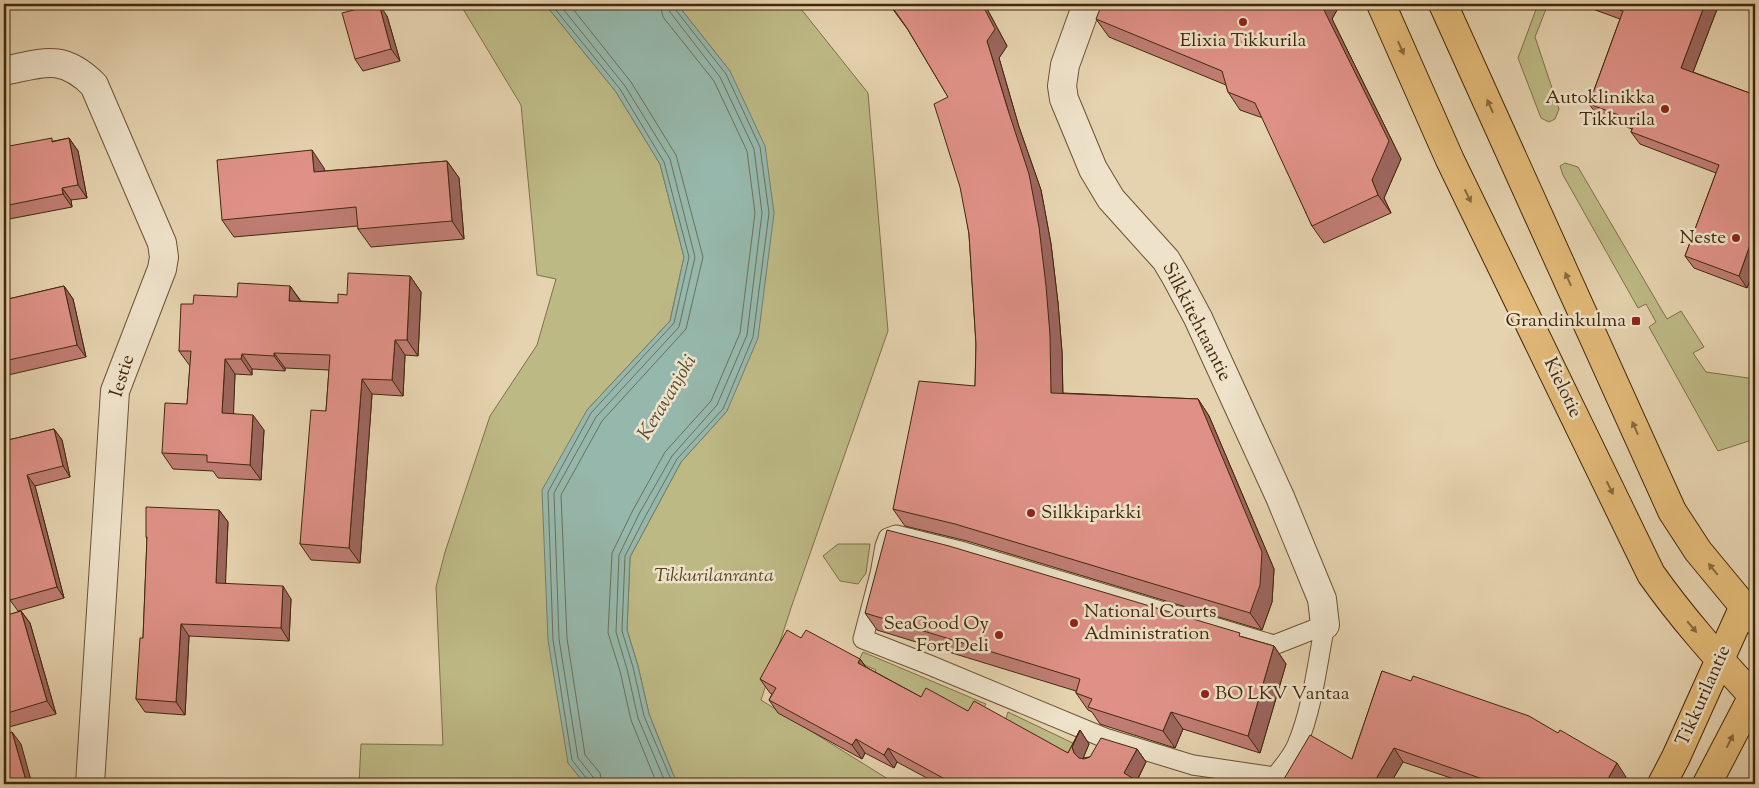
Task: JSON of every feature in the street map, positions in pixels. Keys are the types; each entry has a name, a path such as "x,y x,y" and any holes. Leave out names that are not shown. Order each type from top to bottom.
{"main road":[{"name":"Kielotie","path":"1381,4 1450,160 1651,574 1673,605 1720,660 1754,694"},
{"path":"1443,4 1672,511 1698,551 1750,613"},
{"name":"Tikkurilantie","path":"1662,784 1720,660 1750,613"},
{"path":"1706,784 1754,694"}],"street":[{"name":"Silkkitehtaantie","path":"1087,4 1064,64 1062,86 1064,99 1093,169 1111,199 1166,260 1198,318 1284,506 1322,599 1325,625"},
{"name":"Iestie","path":"4,71 49,62 64,64 80,72 94,85 162,243 164,257 162,268 115,391 90,784"}],"lane":[{"path":"896,535 955,550 1274,645 1325,625 1308,709 1297,745 1275,777 1193,764 1101,746 927,664 863,639 880,574 885,546 888,538 896,535"}],"green space":[{"path":"460,4 545,4 616,92 660,164 684,257 670,321 587,410 568,763 585,784 359,784 361,744 443,745 436,587 445,552 490,416 537,345 556,279 537,275 521,105"},
{"name":"Tikkurilanranta","path":"677,4 797,4 868,93 888,331 792,605 761,700 896,784 679,784 673,774 649,714 638,666 627,630 630,557 681,462 727,411 730,71"},
{"path":"1538,4 1548,4 1535,37 1559,109 1555,119 1549,122 1541,118 1518,58"},
{"path":"1565,163 1578,167 1667,319 1681,311 1704,347 1693,353 1706,372 1755,379 1755,439 1718,451 1649,327 1656,322 1646,304 1638,308 1563,175 1560,166"},
{"path":"838,544 870,544 866,573 858,584 840,581 823,556"},
{"path":"863,652 986,704 976,720 928,704 873,676 876,670 858,662"},
{"path":"1008,712 1081,747 1072,761 1004,724"}],"water":[{"name":"Keravanjoki","path":"545,4 677,4 730,71 765,146 774,213 758,338 727,411 681,462 630,557 627,630 638,666 649,714 673,774 679,784 585,784 568,763 548,640 542,490 587,410 670,321 684,257 660,164 616,92"}],"building":[{"path":"379,4 391,49 355,59 342,13"},
{"path":"890,4 982,4 995,29 987,41 1029,174 1039,227 1050,335 1051,393 1198,399 1262,552 1260,585 1250,613 955,524 893,509 919,381 975,386 976,344 969,234 960,187 934,104 948,97 907,28"},
{"path":"1102,4 1321,4 1389,141 1372,180 1378,195 1312,226 1255,103 1228,92 1222,71 1096,19"},
{"path":"1603,4 1705,4 1681,68 1755,95 1755,231 1739,276 1685,256 1719,165 1631,132 1635,121 1589,104 1623,11"},
{"path":"52,138 52,142 69,138 78,185 62,188 63,194 4,206 4,147"},
{"path":"312,150 314,172 447,161 452,221 358,229 356,207 222,220 217,160"},
{"path":"348,273 410,276 407,340 395,340 392,380 362,379 349,548 300,544 311,410 326,411 330,355 274,353 274,356 242,354 241,359 225,359 222,413 253,415 250,465 207,462 207,455 162,453 165,403 187,404 191,351 179,351 181,304 193,304 194,295 237,297 238,283 290,286 289,301 338,303 338,294 347,295"},
{"path":"64,286 77,345 4,361 4,300"},
{"path":"54,429 63,466 27,475 57,587 10,600 4,576 4,441"},
{"path":"146,507 219,510 216,583 283,586 281,628 181,624 176,702 136,699 140,638 143,638 147,537"},
{"path":"887,530 949,546 1240,633 1239,636 1274,646 1248,736 1171,712 1163,731 1097,710 1088,707 1092,699 1076,693 1080,679 865,613"},
{"path":"21,611 47,701 4,714 4,616"},
{"path":"787,630 801,638 806,630 860,659 858,663 921,697 926,688 968,711 974,701 1068,753 1080,730 1072,747 1074,753 1079,758 1090,757 1101,738 1137,749 1124,773 1142,784 954,784 888,748 884,755 856,739 852,745 769,700 776,688 760,679"},
{"path":"1382,671 1411,681 1413,676 1529,716 1558,733 1560,730 1617,763 1605,784 1497,784 1394,748 1373,784 1281,784 1310,735 1352,759"},
{"path":"12,732 27,784 4,784 4,734"}],"place":[{"name":"Elixia Tikkurila","path":"1243,22"},
{"name":"Autoklinikka Tikkurila","path":"1665,109"},
{"name":"Neste","path":"1736,238"},
{"name":"Grandinkulma","path":"1636,321"},
{"name":"Silkkiparkki","path":"1031,513"},
{"name":"National Courts Administration","path":"1074,623"},
{"name":"SeaGood Oy Fort Deli","path":"999,635"},
{"name":"BO LKV Vantaa","path":"1205,694"}]}
